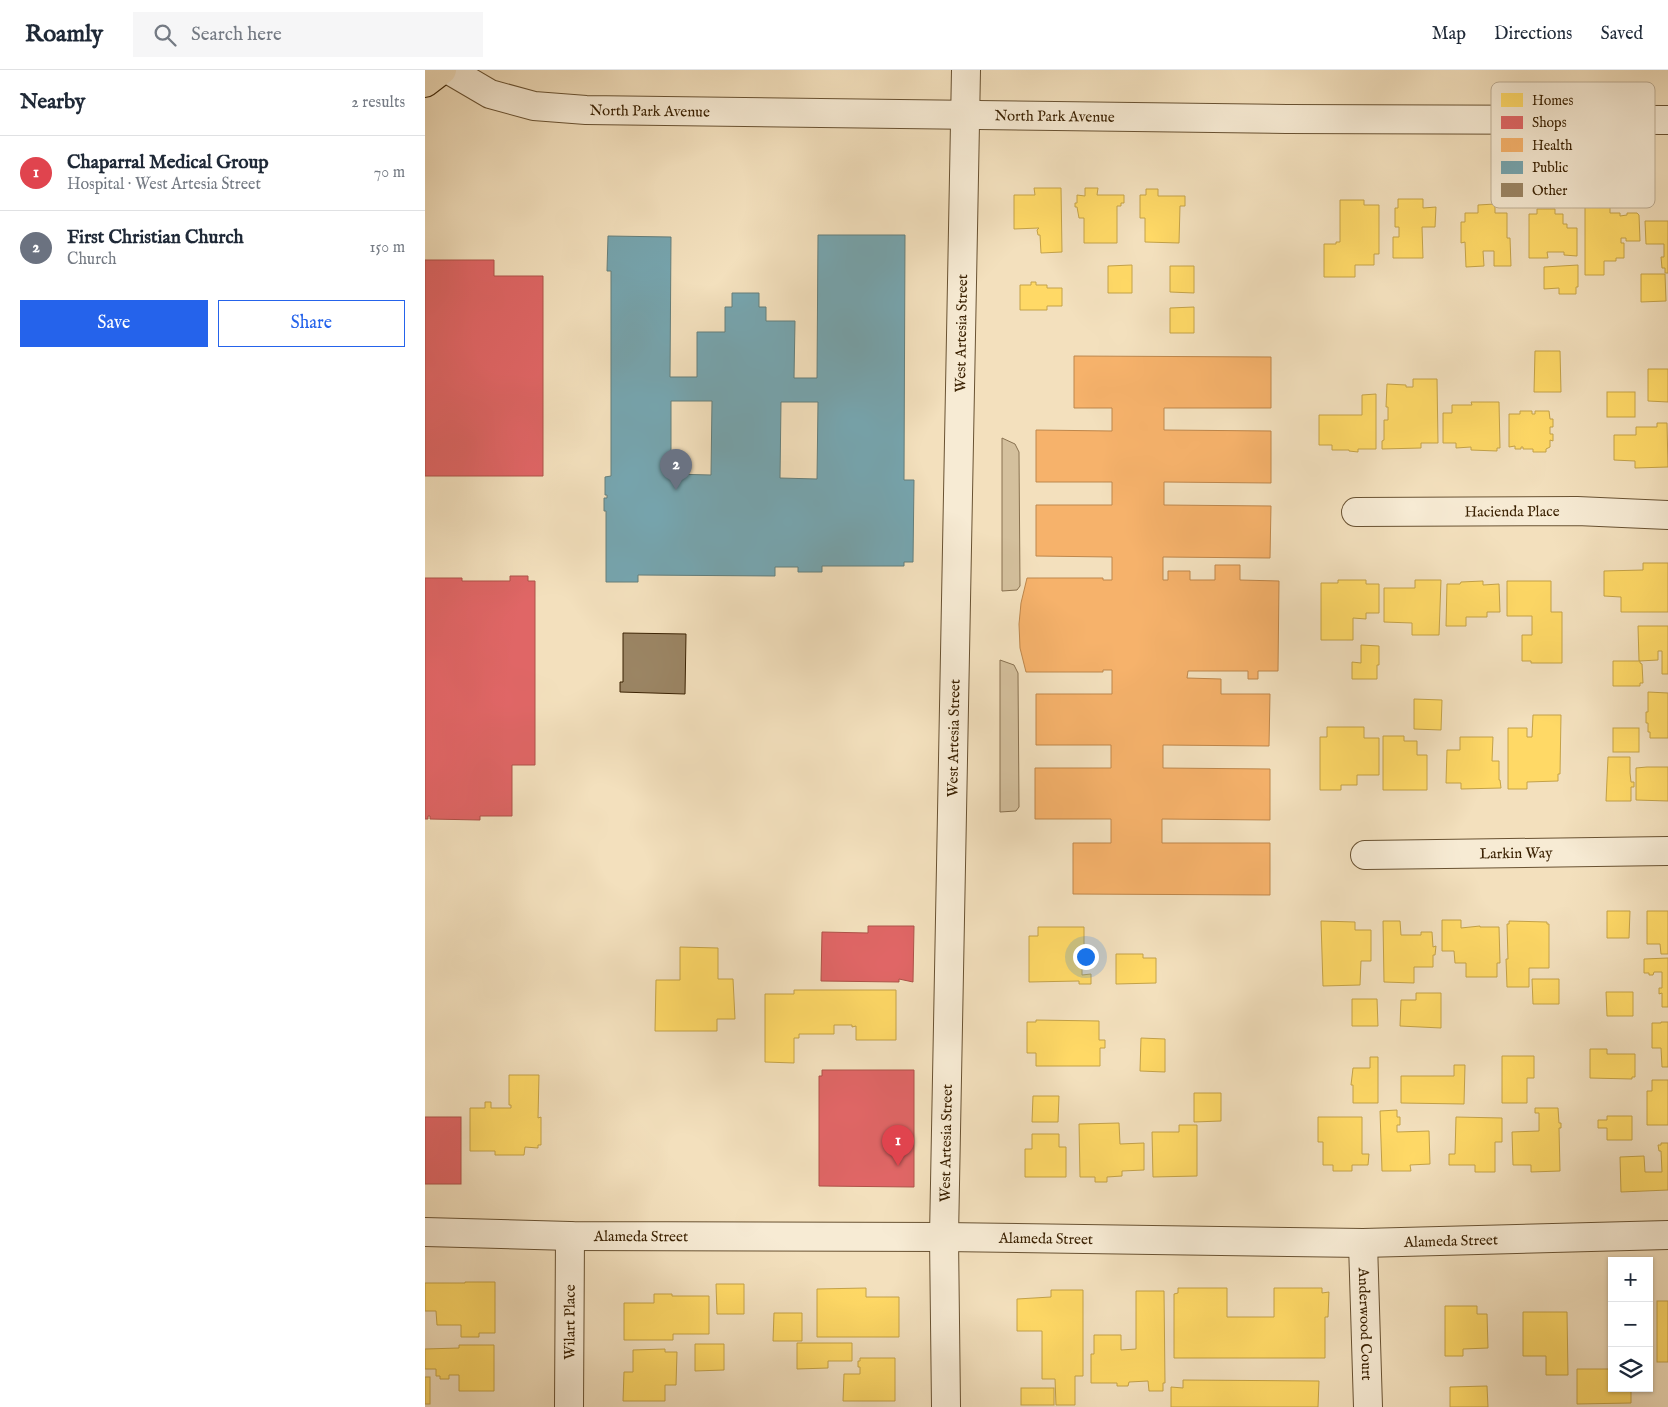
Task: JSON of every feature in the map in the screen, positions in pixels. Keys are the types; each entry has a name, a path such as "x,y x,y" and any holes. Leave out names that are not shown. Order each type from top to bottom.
{"main road":[{"path":"425,83 442,70"}],"street":[{"name":"North Park Avenue","path":"449,70 490,94 534,106 586,110 965,116 1491,120"},
{"name":"West Artesia Street","path":"946,1407 944,1237 966,70"},
{"name":"North Park Avenue","path":"1655,120 1668,120"},
{"name":"Hacienda Place","path":"1356,512 1577,511 1668,515"},
{"name":"Larkin Way","path":"1365,855 1668,851"},
{"name":"Alameda Street","path":"425,1232 570,1236 944,1237 1363,1243 1668,1234"},
{"name":"Wilart Place","path":"569,1407 570,1236"},
{"name":"Anderwood Court","path":"1363,1243 1368,1407"}],"shaded area":[{"path":"1002,438 1015,444 1019,452 1020,586 1017,590 1002,591"},
{"path":"1000,660 1014,665 1018,673 1019,807 1016,811 1000,812"}],"building: Homes":[{"path":"1034,188 1061,188 1062,252 1041,253 1040,235 1038,235 1037,230 1039,228 1014,229 1014,195 1035,195"},
{"path":"1085,188 1098,188 1097,195 1124,195 1124,203 1121,203 1121,206 1117,206 1117,243 1084,243 1084,218 1079,218 1075,203 1077,203 1077,195 1085,196"},
{"path":"1146,189 1158,189 1158,196 1185,196 1185,206 1180,206 1179,243 1145,242 1145,218 1140,218 1140,195 1146,195"},
{"path":"1398,199 1423,199 1423,208 1436,207 1435,227 1422,227 1423,258 1393,258 1393,237 1399,237 1399,227 1395,227 1395,208 1398,208"},
{"path":"1340,200 1364,200 1364,205 1379,205 1379,254 1374,254 1374,265 1355,265 1355,277 1324,277 1324,244 1340,242"},
{"path":"1491,204 1491,208 1495,208 1495,213 1507,213 1507,238 1510,238 1511,266 1494,266 1494,251 1483,251 1484,266 1466,267 1465,242 1461,243 1461,222 1465,222 1465,213 1478,213 1478,205"},
{"path":"1585,208 1610,208 1610,213 1620,213 1620,216 1627,215 1627,213 1637,213 1639,215 1640,241 1626,241 1626,238 1621,238 1621,243 1624,243 1624,258 1616,258 1616,261 1604,261 1604,275 1585,275"},
{"path":"1537,209 1555,209 1555,214 1563,214 1563,224 1567,224 1567,228 1577,228 1577,256 1564,255 1564,252 1547,252 1548,258 1529,258 1529,214 1537,214"},
{"path":"1645,221 1668,221 1668,273 1665,273 1665,268 1662,268 1661,257 1664,257 1664,244 1646,244"},
{"path":"1132,265 1132,293 1108,293 1108,266"},
{"path":"1578,265 1578,287 1576,287 1576,294 1559,294 1559,288 1544,289 1544,267"},
{"path":"1170,266 1194,266 1194,293 1170,292"},
{"path":"1641,274 1665,274 1666,301 1641,302"},
{"path":"1031,282 1036,282 1036,285 1047,285 1047,288 1062,288 1062,306 1047,306 1047,310 1020,310 1020,285 1031,285"},
{"path":"1194,307 1194,333 1170,333 1170,308"},
{"path":"1535,351 1560,351 1561,392 1534,392"},
{"path":"1648,369 1668,369 1668,402 1648,401"},
{"path":"1413,379 1437,379 1438,443 1421,443 1421,448 1382,449 1384,420 1388,420 1388,407 1386,407 1387,384 1413,387"},
{"path":"1607,392 1635,392 1635,417 1607,417"},
{"path":"1376,394 1376,449 1358,449 1358,452 1332,450 1332,445 1319,445 1319,415 1362,415 1362,395"},
{"path":"1471,402 1499,402 1500,448 1497,448 1497,451 1471,450 1471,447 1456,448 1456,443 1443,443 1443,413 1452,413 1452,405 1472,405"},
{"path":"1520,411 1532,411 1532,414 1535,414 1535,411 1549,411 1550,419 1553,419 1553,427 1550,427 1550,434 1553,434 1553,441 1550,440 1550,447 1546,449 1546,452 1533,452 1533,449 1523,449 1523,447 1515,449 1515,446 1509,447 1509,414 1520,414"},
{"path":"1657,423 1667,423 1668,467 1635,468 1635,461 1614,460 1614,435 1636,435 1636,427 1657,427"},
{"path":"1643,563 1668,563 1668,612 1621,612 1621,597 1604,596 1604,571 1643,570"},
{"path":"1338,580 1366,580 1366,584 1379,584 1379,613 1366,613 1366,619 1353,618 1353,640 1321,640 1321,583 1338,583"},
{"path":"1415,580 1441,580 1439,635 1412,635 1412,623 1384,622 1384,588 1415,588"},
{"path":"1483,581 1483,585 1499,584 1500,612 1487,612 1487,617 1466,617 1466,626 1446,626 1447,584"},
{"path":"1507,581 1551,581 1551,612 1562,612 1562,663 1531,663 1531,661 1522,661 1522,635 1532,635 1532,616 1507,616"},
{"path":"1638,626 1668,626 1668,674 1662,674 1662,651 1658,651 1658,660 1639,661"},
{"path":"1361,645 1379,646 1377,679 1352,679 1352,662 1361,663"},
{"path":"1613,661 1640,661 1642,664 1643,683 1640,683 1640,686 1613,686"},
{"path":"1648,692 1668,693 1668,738 1650,738 1648,723 1646,723"},
{"path":"1414,699 1442,700 1441,730 1414,729"},
{"path":"1533,715 1561,715 1560,774 1558,774 1558,781 1527,782 1527,789 1508,789 1508,728 1527,728 1527,737 1532,737"},
{"path":"1327,727 1364,727 1364,738 1379,738 1379,775 1357,775 1357,785 1341,785 1341,790 1320,790 1320,737 1327,737"},
{"path":"1613,728 1639,728 1639,752 1613,752"},
{"path":"1383,736 1404,736 1404,741 1417,741 1417,755 1427,755 1427,790 1383,790"},
{"path":"1460,737 1493,737 1492,761 1499,761 1501,788 1461,789 1461,783 1446,783 1447,750 1460,750"},
{"path":"1608,757 1630,757 1631,782 1634,782 1634,787 1631,787 1631,801 1606,801"},
{"path":"1668,767 1668,801 1636,800 1636,768"},
{"path":"1607,911 1630,911 1629,938 1607,938"},
{"path":"1647,911 1668,911 1668,954 1661,954 1660,944 1647,944"},
{"path":"1442,920 1461,920 1461,928 1499,927 1500,963 1497,963 1497,977 1466,977 1466,963 1455,963 1454,951 1442,951"},
{"path":"1321,921 1355,922 1355,930 1371,930 1371,961 1361,961 1360,985 1323,986"},
{"path":"1383,921 1400,921 1401,935 1421,935 1421,932 1432,932 1433,947 1436,946 1435,955 1433,955 1433,967 1414,967 1414,983 1384,982"},
{"path":"1509,921 1547,922 1549,924 1549,968 1529,968 1529,987 1507,987 1507,924 1509,924"},
{"path":"1038,927 1084,927 1084,969 1082,969 1082,975 1091,974 1091,984 1079,984 1079,981 1029,982 1029,936 1038,936"},
{"path":"680,947 718,948 718,979 733,979 735,1019 717,1019 717,1031 655,1031 656,980 680,980"},
{"path":"1116,954 1143,954 1143,958 1156,958 1156,983 1116,984"},
{"path":"1668,958 1668,1007 1662,1007 1662,993 1659,994 1659,988 1662,988 1662,972 1654,972 1653,975 1644,973 1644,959"},
{"path":"1532,979 1559,979 1559,1004 1533,1004"},
{"path":"794,990 896,990 896,1040 856,1040 856,1026 834,1025 834,1034 799,1034 799,1038 794,1038 794,1063 765,1062 765,994 794,994"},
{"path":"1606,992 1633,992 1633,1016 1607,1016"},
{"path":"1416,993 1441,993 1441,1028 1400,1026 1401,1000 1416,1000"},
{"path":"1352,999 1377,999 1378,1026 1352,1026"},
{"path":"1036,1020 1099,1021 1099,1040 1105,1040 1105,1048 1100,1048 1100,1066 1036,1066 1036,1053 1027,1053 1027,1022 1036,1022"},
{"path":"1668,1022 1668,1067 1662,1067 1661,1048 1652,1048 1652,1023"},
{"path":"1141,1038 1165,1039 1165,1072 1140,1071"},
{"path":"1590,1049 1607,1049 1607,1054 1635,1054 1635,1077 1632,1077 1632,1079 1590,1078"},
{"path":"1502,1056 1534,1056 1534,1078 1527,1078 1527,1103 1502,1103"},
{"path":"1370,1057 1378,1057 1378,1103 1353,1103 1353,1085 1351,1085 1353,1068 1370,1068"},
{"path":"1454,1065 1465,1065 1464,1104 1401,1103 1401,1076 1454,1076"},
{"path":"509,1075 539,1075 538,1118 541,1117 541,1145 538,1145 538,1148 525,1147 524,1155 495,1155 495,1151 470,1151 470,1108 485,1108 485,1102 491,1102 491,1108 511,1108 511,1105 509,1105"},
{"path":"1652,1080 1668,1080 1668,1125 1647,1125 1647,1091 1652,1091"},
{"path":"1194,1093 1221,1093 1221,1121 1194,1122"},
{"path":"1033,1096 1059,1096 1058,1122 1032,1122"},
{"path":"1535,1108 1558,1108 1559,1123 1561,1123 1561,1128 1559,1128 1560,1171 1531,1172 1531,1165 1513,1165 1512,1132 1539,1131 1539,1113 1535,1113"},
{"path":"1397,1110 1397,1117 1400,1117 1400,1125 1397,1125 1397,1132 1429,1131 1430,1164 1410,1165 1411,1171 1382,1171 1380,1111"},
{"path":"1607,1116 1632,1116 1632,1140 1607,1140 1607,1128 1598,1128 1598,1120 1607,1120"},
{"path":"1318,1117 1362,1117 1362,1154 1369,1154 1368,1165 1352,1165 1352,1171 1333,1171 1333,1165 1323,1165 1323,1142 1318,1142"},
{"path":"1456,1117 1502,1118 1502,1142 1495,1142 1495,1172 1475,1172 1475,1165 1449,1165 1449,1154 1455,1154"},
{"path":"1119,1123 1120,1144 1144,1143 1144,1170 1122,1171 1122,1176 1107,1177 1107,1182 1095,1182 1095,1177 1080,1177 1079,1124"},
{"path":"1179,1125 1197,1125 1197,1176 1153,1177 1152,1132 1179,1132"},
{"path":"1032,1134 1059,1134 1059,1147 1066,1147 1066,1177 1025,1177 1025,1149 1032,1149"},
{"path":"1661,1143 1668,1143 1668,1190 1621,1192 1620,1157 1644,1156 1645,1172 1662,1172 1661,1151 1659,1151 1658,1145 1661,1145"},
{"path":"495,1282 495,1333 479,1333 479,1337 461,1337 461,1325 437,1325 436,1311 425,1311 425,1283"},
{"path":"716,1284 744,1284 744,1314 717,1314"},
{"path":"866,1288 866,1297 899,1297 899,1337 817,1337 817,1289"},
{"path":"1178,1288 1227,1288 1227,1317 1274,1317 1274,1288 1322,1288 1322,1293 1329,1292 1328,1317 1325,1317 1325,1358 1174,1358 1174,1294 1178,1293"},
{"path":"1051,1290 1083,1290 1083,1376 1075,1376 1075,1405 1056,1405 1055,1379 1042,1379 1042,1331 1017,1331 1017,1299 1051,1297"},
{"path":"1136,1291 1164,1291 1165,1383 1163,1383 1163,1391 1149,1391 1148,1381 1129,1382 1128,1386 1117,1386 1117,1383 1091,1383 1091,1354 1094,1354 1094,1335 1121,1335 1121,1350 1136,1349"},
{"path":"654,1294 709,1296 709,1334 673,1334 673,1340 624,1340 624,1303 654,1303"},
{"path":"1657,1301 1668,1301 1668,1362 1657,1362"},
{"path":"1445,1306 1477,1306 1477,1314 1487,1314 1488,1348 1463,1349 1463,1356 1445,1356"},
{"path":"1523,1312 1567,1312 1568,1375 1546,1375 1546,1356 1523,1356"},
{"path":"774,1313 802,1313 802,1341 773,1341"},
{"path":"797,1343 852,1343 852,1361 828,1361 828,1368 797,1369"},
{"path":"695,1344 724,1344 724,1370 695,1371"},
{"path":"459,1345 494,1345 494,1391 459,1391 459,1375 449,1375 449,1379 440,1379 440,1376 436,1376 436,1369 425,1369 425,1349 459,1348"},
{"path":"665,1349 665,1352 677,1352 676,1385 665,1385 665,1401 623,1401 624,1372 633,1372 633,1350"},
{"path":"860,1358 895,1358 895,1401 843,1401 844,1374 860,1374 858,1361 860,1361"},
{"path":"1577,1369 1608,1369 1608,1392 1631,1392 1631,1403 1577,1404"},
{"path":"425,1377 430,1377 430,1404 425,1404"},
{"path":"1183,1380 1319,1381 1318,1407 1171,1407 1171,1387 1183,1388"},
{"path":"1487,1386 1488,1407 1450,1407 1450,1387"},
{"path":"1021,1388 1054,1388 1054,1405 1021,1405"}],"building: Shops":[{"path":"425,260 494,260 494,276 543,276 543,476 425,476"},
{"path":"510,576 528,576 528,581 535,581 535,765 512,765 512,816 480,816 480,820 430,819 430,816 428,816 428,819 425,819 425,578 462,578 462,581 510,581"},
{"path":"868,926 914,926 913,982 899,979 899,982 821,981 822,932 868,933"},
{"path":"822,1070 914,1070 914,1187 819,1186 819,1076 822,1076"},
{"path":"425,1117 461,1117 461,1184 425,1184"}],"building: Health":[{"path":"1074,356 1271,357 1271,408 1164,408 1164,430 1271,431 1271,483 1164,482 1164,505 1271,506 1270,558 1163,557 1163,580 1168,580 1168,571 1190,571 1190,580 1215,580 1215,565 1240,565 1240,580 1279,581 1278,671 1258,671 1258,679 1248,679 1248,671 1188,671 1187,678 1221,679 1221,694 1270,694 1269,746 1163,745 1163,768 1270,769 1270,820 1162,819 1162,843 1270,843 1270,895 1073,894 1073,843 1111,843 1111,819 1035,819 1035,768 1111,768 1111,745 1036,745 1036,694 1112,694 1112,670 1103,670 1103,672 1026,672 1020,648 1019,624 1021,603 1027,578 1103,578 1103,580 1112,580 1112,557 1036,556 1036,505 1112,505 1112,482 1036,482 1036,430 1112,431 1112,408 1074,408"}],"building: Public":[{"path":"818,235 905,235 904,480 914,480 913,562 904,562 904,566 822,566 822,572 798,572 798,567 775,567 775,576 638,575 638,582 606,582 606,511 604,511 604,498 607,498 607,495 605,495 605,477 611,476 611,271 607,271 608,236 671,237 670,377 697,377 697,332 725,332 725,307 732,307 732,293 759,293 759,307 766,307 766,321 795,321 794,378 817,378","holes":["671,401 712,401 711,475 671,474","781,402 818,402 817,479 780,478"]}],"building: Other":[{"path":"623,633 686,634 685,694 620,692 620,682 623,682"}],"place":[{"name":"First Christian Church","path":"676,490"},
{"name":"Chaparral Medical Group","path":"898,1166"}]}
